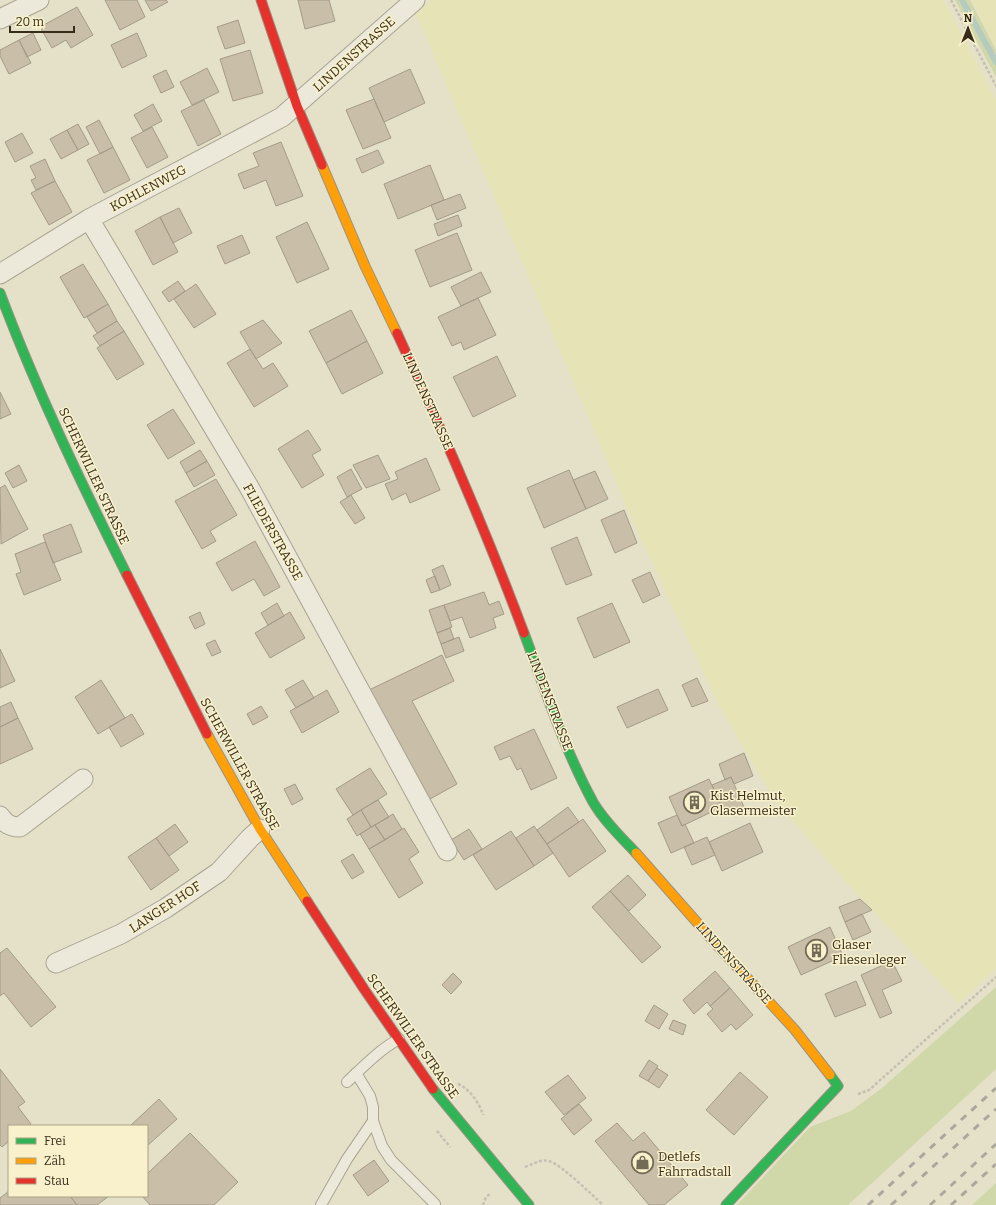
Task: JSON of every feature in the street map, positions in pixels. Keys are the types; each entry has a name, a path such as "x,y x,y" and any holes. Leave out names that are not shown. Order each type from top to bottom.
{"street":[{"path":"0,19 39,0"},
{"name":"LINDENSTRASSE","path":"261,0 297,106 365,266 435,415 498,563 561,731 594,803 614,830 795,1030 838,1086"},
{"name":"LINDENSTRASSE","path":"297,106 413,2"},
{"name":"KOHLENWEG","path":"0,274 90,219 282,117 297,106"},
{"name":"FLIEDERSTRASSE","path":"90,219 249,487 447,851"},
{"name":"SCHERWILLER STRASSE","path":"0,293 18,341 92,505 198,718 260,830 364,989 439,1097 529,1205"},
{"path":"0,816 2,820 10,827 20,827 83,779"},
{"name":"LANGER HOF","path":"56,963 122,934 166,908 219,872 250,838 260,830"},
{"path":"726,1205 838,1086"}],"lane":[{"path":"348,1082 356,1073 386,1047 399,1040"},
{"path":"356,1073 372,1101 373,1121 382,1146 390,1160 435,1204"},
{"path":"321,1205 347,1159 373,1121"}],"path":[{"path":"951,0 996,86"},
{"path":"838,1086 853,1096 869,1090 996,977"},
{"path":"452,1082 464,1086 481,1108 484,1119"},
{"path":"523,1168 537,1162 548,1161 558,1165 603,1205"},
{"path":"483,1205 486,1197 491,1193"}],"shaded area":[{"path":"431,0 944,0 996,100 996,969 959,1003 855,892 775,801 719,706 637,531 416,14"},
{"path":"971,0 996,0 996,48"}],"green space":[{"path":"955,0 970,0 996,50 996,77"},
{"path":"996,987 996,1069 848,1205 737,1205 810,1127 851,1111 882,1088"},
{"path":"996,1183 996,1205 972,1205"}],"building":[{"path":"105,0 137,0 145,17 120,30"},
{"path":"145,0 166,0 168,2 151,11"},
{"path":"298,0 329,0 335,21 305,29"},
{"path":"77,7 93,35 71,48 66,40 52,48 40,27"},
{"path":"238,20 245,43 225,49 217,27"},
{"path":"33,33 41,50 27,57 19,40"},
{"path":"137,33 147,56 122,68 111,45"},
{"path":"19,40 31,63 9,74 0,56 0,50"},
{"path":"250,50 263,93 233,101 220,59"},
{"path":"207,68 219,92 192,105 180,82"},
{"path":"410,69 425,103 384,122 369,88"},
{"path":"166,70 174,87 161,93 153,76"},
{"path":"374,99 391,138 363,149 346,110"},
{"path":"204,100 221,134 198,146 181,111"},
{"path":"153,104 162,121 143,131 134,115"},
{"path":"99,120 113,147 100,154 86,127"},
{"path":"78,124 89,144 78,150 67,130"},
{"path":"152,127 168,157 147,168 131,138"},
{"path":"67,130 78,150 61,159 50,139"},
{"path":"22,133 33,153 15,162 5,142"},
{"path":"281,142 303,196 276,206 266,180 244,189 238,174 259,166 253,153"},
{"path":"113,147 130,180 104,193 87,160"},
{"path":"378,150 384,163 362,173 356,159"},
{"path":"45,159 55,181 36,190 31,180 36,178 30,166"},
{"path":"430,165 444,200 398,219 384,184"},
{"path":"55,181 72,212 49,225 31,193"},
{"path":"460,194 466,208 437,220 431,205"},
{"path":"179,208 192,233 173,243 160,217"},
{"path":"458,215 462,226 438,236 434,224"},
{"path":"160,217 178,252 153,265 135,231"},
{"path":"307,222 329,269 297,283 276,237"},
{"path":"457,233 472,270 430,287 415,250"},
{"path":"242,235 250,253 225,264 217,246"},
{"path":"83,264 108,304 84,318 60,277"},
{"path":"481,272 491,292 461,306 451,287"},
{"path":"178,281 185,291 169,302 162,292"},
{"path":"196,284 216,314 194,328 174,299"},
{"path":"478,298 496,335 464,350 461,342 452,346 438,317"},
{"path":"108,304 117,321 97,333 87,317"},
{"path":"351,310 367,341 326,363 309,331"},
{"path":"263,320 282,343 256,359 240,332"},
{"path":"117,321 124,331 100,346 93,336"},
{"path":"124,331 144,364 117,380 97,348"},
{"path":"367,341 383,373 342,394 326,363"},
{"path":"250,349 263,369 273,363 288,386 254,407 227,363"},
{"path":"497,356 516,396 473,417 453,377"},
{"path":"0,392 11,414 0,419"},
{"path":"173,409 195,443 168,459 147,425"},
{"path":"308,430 321,450 312,455 324,475 302,488 278,449"},
{"path":"200,450 207,461 186,473 180,462"},
{"path":"378,455 390,479 366,488 353,465"},
{"path":"426,458 440,490 410,503 406,493 392,500 385,484 398,479 395,472"},
{"path":"207,461 215,475 194,487 186,473"},
{"path":"19,465 27,481 13,488 5,473"},
{"path":"351,469 362,489 347,497 337,477"},
{"path":"569,470 586,509 544,528 527,488"},
{"path":"595,471 608,499 586,509 573,480"},
{"path":"216,479 237,515 210,531 216,541 202,549 175,501"},
{"path":"5,485 28,529 1,544 0,488"},
{"path":"351,495 365,518 355,524 340,502"},
{"path":"624,510 637,543 615,553 601,520"},
{"path":"71,524 82,552 53,563 43,535"},
{"path":"577,537 592,575 566,585 551,548"},
{"path":"255,541 280,587 264,596 254,579 232,591 216,563"},
{"path":"45,542 61,580 24,595 16,574 21,572 15,554"},
{"path":"443,565 451,585 440,590 432,570"},
{"path":"650,572 660,595 643,603 632,580"},
{"path":"435,576 440,590 431,593 426,580"},
{"path":"484,592 489,605 499,601 504,614 493,618 496,628 470,638 462,617 450,621 444,605"},
{"path":"277,603 284,616 268,625 261,613"},
{"path":"612,603 630,642 594,658 577,618"},
{"path":"444,605 452,627 437,633 429,610"},
{"path":"200,612 205,624 195,629 189,617"},
{"path":"290,612 305,638 270,658 255,633"},
{"path":"450,628 454,639 441,644 437,633"},
{"path":"459,637 464,651 446,658 441,644"},
{"path":"215,640 221,652 212,656 206,644"},
{"path":"0,649 15,681 0,688"},
{"path":"442,655 454,681 412,701 457,784 430,799 369,690"},
{"path":"697,678 708,701 692,707 682,685"},
{"path":"101,680 125,718 98,734 75,697"},
{"path":"303,680 314,698 296,708 285,690"},
{"path":"658,689 668,710 627,728 617,707"},
{"path":"327,690 339,712 302,733 290,711"},
{"path":"11,702 18,718 0,727 0,707"},
{"path":"261,706 268,717 253,725 247,714"},
{"path":"132,714 144,734 121,747 109,727"},
{"path":"18,718 33,749 0,764 0,727"},
{"path":"534,729 557,778 531,790 521,768 517,770 510,756 500,760 494,747"},
{"path":"744,753 753,776 734,784 731,777 725,780 719,764"},
{"path":"370,768 387,794 353,815 336,789"},
{"path":"731,777 744,807 725,815 712,785"},
{"name":"Kist Helmut, Glasermeister","path":"709,779 722,807 682,826 669,797"},
{"path":"295,784 303,799 292,805 284,789"},
{"path":"378,800 389,817 371,827 361,810"},
{"path":"568,807 579,822 547,844 537,830"},
{"path":"361,810 371,827 357,836 347,819"},
{"path":"393,814 402,829 385,840 375,825"},
{"path":"677,815 682,826 685,824 694,843 671,853 658,823"},
{"path":"583,819 606,851 569,877 547,844"},
{"path":"750,823 763,852 722,871 709,842"},
{"path":"175,824 188,842 169,856 156,838"},
{"path":"375,825 385,840 369,849 360,834"},
{"path":"534,826 553,853 534,866 516,838"},
{"path":"404,828 419,852 409,859 423,883 399,898 369,849"},
{"path":"469,829 482,849 464,860 451,840"},
{"path":"511,831 534,866 496,890 473,855"},
{"path":"707,837 715,855 692,865 684,847"},
{"path":"156,838 179,870 151,890 128,857"},
{"path":"353,854 364,872 352,879 341,861"},
{"path":"628,875 646,895 629,911 610,891"},
{"path":"610,891 661,947 642,963 592,907"},
{"path":"860,899 872,910 845,922 839,907"},
{"path":"862,914 871,932 853,940 845,922"},
{"name":"Glaser Fliesenleger","path":"830,927 843,956 801,975 788,947"},
{"path":"7,948 56,1007 31,1027 4,993 0,996 0,953"},
{"path":"892,961 902,981 882,990 892,1013 880,1018 861,975"},
{"path":"715,971 730,988 710,1006 707,1002 694,1014 683,1000"},
{"path":"453,973 462,982 451,994 442,985"},
{"path":"856,981 866,1005 835,1017 825,994"},
{"path":"730,988 753,1015 736,1030 731,1024 722,1032 707,1014 713,1009 710,1006"},
{"path":"654,1005 668,1014 659,1029 645,1021"},
{"path":"673,1020 686,1025 683,1035 669,1029"},
{"path":"649,1060 658,1066 648,1081 639,1076"},
{"path":"657,1068 668,1075 659,1088 648,1081"},
{"path":"0,1069 25,1102 18,1107 31,1124 8,1125 8,1142 2,1147 0,1145"},
{"path":"740,1072 768,1097 734,1135 706,1110"},
{"path":"568,1075 586,1098 564,1115 545,1092"},
{"path":"159,1099 177,1119 148,1145 148,1125 131,1125"},
{"path":"579,1104 592,1120 574,1135 561,1119"},
{"name":"Detlefs Fahrradstall","path":"617,1123 633,1141 644,1132 688,1185 664,1205 649,1205 595,1141"},
{"path":"190,1133 238,1182 214,1205 150,1205 143,1197 148,1197 148,1173"},
{"path":"374,1160 389,1181 368,1196 353,1175"},
{"path":"8,1192 8,1197 71,1197 77,1205 0,1205 0,1198"},
{"path":"71,1197 108,1197 97,1205 77,1205"}],"waterway":[{"path":"962,0 996,62"}],"railway":[{"path":"868,1205 996,1088"},
{"path":"891,1205 996,1109"},
{"path":"930,1205 996,1144"},
{"path":"951,1205 996,1164"}],"traffic: fast":[{"path":"0,293 60,436 127,575"},
{"path":"524,633 573,761 593,802 602,816 636,853"},
{"path":"726,1205 838,1086 830,1075"},
{"path":"433,1089 529,1205"}],"traffic: slow":[{"path":"322,165 365,266 397,333"},
{"path":"207,734 260,829 307,901"},
{"path":"636,853 716,944 795,1030 830,1075"}],"traffic: jam":[{"path":"261,0 297,106 322,165"},
{"path":"397,333 464,482 524,633"},
{"path":"127,575 207,734"},
{"path":"307,901 364,989 433,1089"}],"place":[{"name":"Kist Helmut, Glasermeister","path":"695,802"},
{"name":"Glaser Fliesenleger","path":"816,951"},
{"name":"Detlefs Fahrradstall","path":"642,1163"}]}
